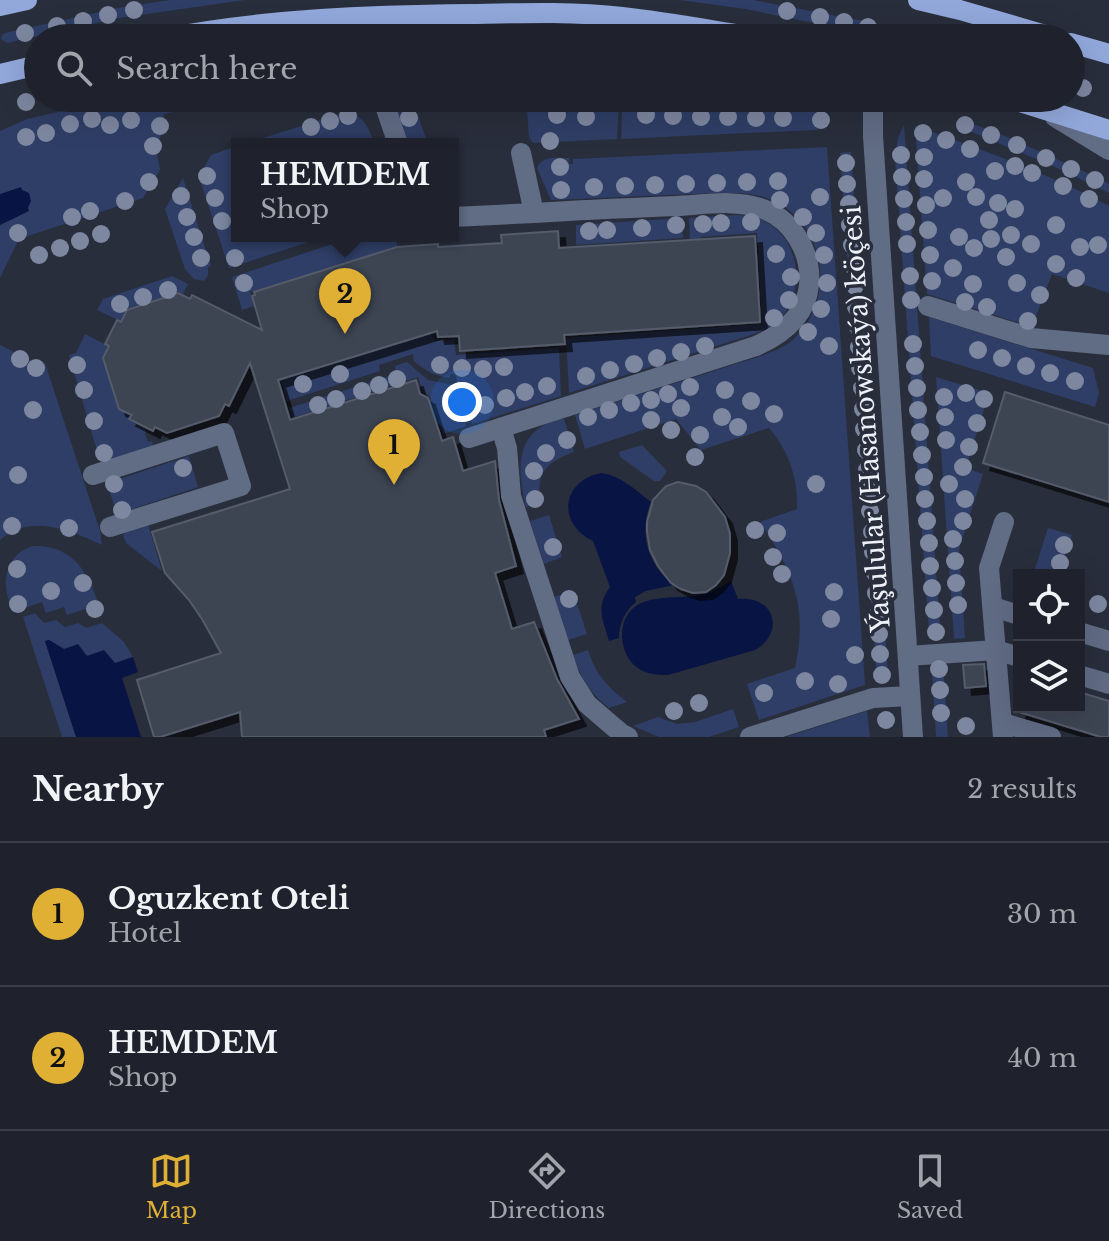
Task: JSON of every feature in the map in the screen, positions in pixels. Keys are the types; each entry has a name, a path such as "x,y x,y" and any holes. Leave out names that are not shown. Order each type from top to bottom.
{"main road":[{"path":"0,6 27,0"},
{"path":"918,0 1008,24"},
{"path":"255,24 417,15 527,13 620,17 667,24"},
{"path":"1085,47 1109,54"},
{"path":"4,74 24,69"},
{"path":"1051,112 1109,130"}],"street":[{"path":"387,112 396,138"},
{"name":"Ýaşulular (Hasanowskaýa) köçesi","path":"873,112 913,737"},
{"path":"1046,112 1109,150"},
{"path":"521,153 534,213"},
{"path":"459,217 713,204 759,207 775,215 795,232 809,267 807,295 797,316 773,339 469,438"},
{"path":"928,306 1031,338 1109,345"},
{"path":"501,428 507,448 511,496 570,677 587,704 628,737"},
{"path":"93,475 224,433 241,486 110,527"},
{"path":"1004,522 989,568 1003,730 1051,737"},
{"path":"993,607 1013,613"},
{"path":"1085,634 1109,641"},
{"path":"908,656 996,650 1013,655"},
{"path":"1085,677 1109,684"},
{"path":"750,737 873,698 910,696"}],"shaded area":[{"path":"170,0 245,0 92,24 46,24"},
{"path":"680,0 753,0 876,24 819,24"},
{"path":"24,29 24,39 7,43 1,39 5,33"},
{"path":"58,112 174,112 164,114 164,128 156,147 160,170 143,198 19,239 0,278 0,131 27,119"},
{"path":"346,112 365,123 372,138 263,138"},
{"path":"397,112 417,112 426,138 405,138"},
{"path":"527,112 619,112 617,139 533,143 529,137"},
{"path":"622,112 823,112 827,126 815,130 621,139"},
{"path":"960,119 1096,177 1109,184 1109,193 958,126"},
{"path":"904,125 941,640 929,631 895,158"},
{"path":"915,126 1038,172 1109,206 1109,293 1052,274 1032,327 927,294"},
{"path":"827,147 865,685 759,720 747,684 795,668 799,647 799,609 795,591 782,557 760,522 797,509 794,476 782,446 769,428 701,450 676,419 585,449 575,415 761,356 789,343 805,327 815,307 820,287 820,265 814,245 804,226 789,210 763,197 715,193 551,200 537,168 542,161 555,158 569,158 569,164 573,164 573,159"},
{"path":"231,148 231,242 309,242 229,268 199,177 211,155"},
{"path":"851,152 888,675 877,683 840,153"},
{"path":"183,178 211,266 204,281 194,279 185,269 165,209"},
{"path":"21,187 29,193 29,211 0,225 0,194"},
{"path":"737,215 759,219 775,228 791,250 796,278 794,292 781,318 754,334 569,393 566,338 762,324 757,233 701,237 701,244 690,245 689,218"},
{"path":"682,218 683,238 576,245 576,225"},
{"path":"339,242 397,242 398,254 378,256 376,253 250,292 254,306 242,310 232,277"},
{"path":"172,276 188,284 183,294 177,292 127,309 120,321 97,310 103,299"},
{"path":"929,317 1093,368 1099,393 1095,407 931,356"},
{"path":"425,326 435,341 454,340 456,355 559,348 561,396 472,424 455,374 450,374 450,378 430,372 414,361 413,354 379,365 380,371 287,401 281,381 404,342 404,328"},
{"path":"85,334 108,346 102,358 119,409 131,416 129,420 147,429 145,434 148,442 152,441 154,450 108,460 99,458 69,355 76,353"},
{"path":"0,345 40,365 45,363 102,545 63,530 37,526 24,527 0,540"},
{"path":"407,362 428,380 452,385 466,426 443,434 430,396 423,392 418,377 292,418 289,408 396,374 395,366"},
{"path":"936,377 989,393 966,468 983,474 959,549 965,638 954,639"},
{"path":"564,419 574,452 550,464 540,483 541,503 526,507 521,467 526,443 543,425"},
{"path":"642,445 667,471 660,481 654,481 620,457 619,452"},
{"path":"189,456 198,487 117,514 107,483"},
{"path":"601,473 622,480 651,502 645,525 648,548 658,568 674,585 646,591 635,597 636,602 621,622 619,638 609,641 602,608 610,587 593,541 581,534 573,524 568,504 578,485"},
{"path":"549,515 562,557 544,564 530,521"},
{"path":"147,521 162,571 126,543 123,535 129,528"},
{"path":"1048,528 1072,535 1061,569 1035,569"},
{"path":"33,546 61,551 80,566 102,614 92,617 85,609 67,615 64,607 46,613 42,602 13,612 6,589 7,572 16,556"},
{"path":"731,581 738,599 760,603 772,616 770,634 755,650 668,675 641,670 628,658 622,635 630,611 649,600 706,594"},
{"path":"573,591 587,634 568,640 554,597"},
{"path":"35,613 44,623 56,620 65,627 78,623 86,628 102,623 124,642 133,657 115,663 45,641 76,737 62,737 23,617"},
{"path":"49,640 64,649 78,644 87,656 104,650 115,663 133,657 138,672 122,678 141,737 76,737 45,641"},
{"path":"588,650 603,679 627,702 609,708 592,691 573,655"},
{"path":"943,661 948,737 936,737 932,672 936,664"},
{"path":"733,709 739,727 709,737 659,737 633,726 658,717 677,724 695,722"},
{"path":"867,711 870,737 786,737"}],"building":[{"path":"558,231 559,248 755,236 760,322 564,335 565,344 460,351 459,336 438,337 437,331 278,380 290,420 416,380 420,394 428,398 442,441 453,437 463,471 495,461 499,500 516,566 495,573 512,629 534,622 557,679 579,719 544,730 546,737 242,737 240,712 154,737 137,680 221,653 189,600 165,573 152,532 290,489 250,363 229,406 225,404 219,416 167,433 155,427 153,431 129,419 132,415 119,409 103,358 109,346 105,344 117,320 121,322 127,310 178,293 190,299 192,295 262,330 252,296 254,292 397,247 502,243 501,235"},
{"path":"1005,392 1109,425 1109,502 983,463"},
{"path":"678,482 706,492 725,517 730,534 730,553 724,575 706,592 693,593 671,583 650,550 647,522 653,500 666,486"},
{"path":"984,664 986,686 965,688 963,665"},
{"path":"1085,694 1109,701 1109,737 1022,713 1085,713"}],"place":[{"name":"HEMDEM","path":"345,334"},
{"name":"Oguzkent Oteli","path":"394,485"}]}
